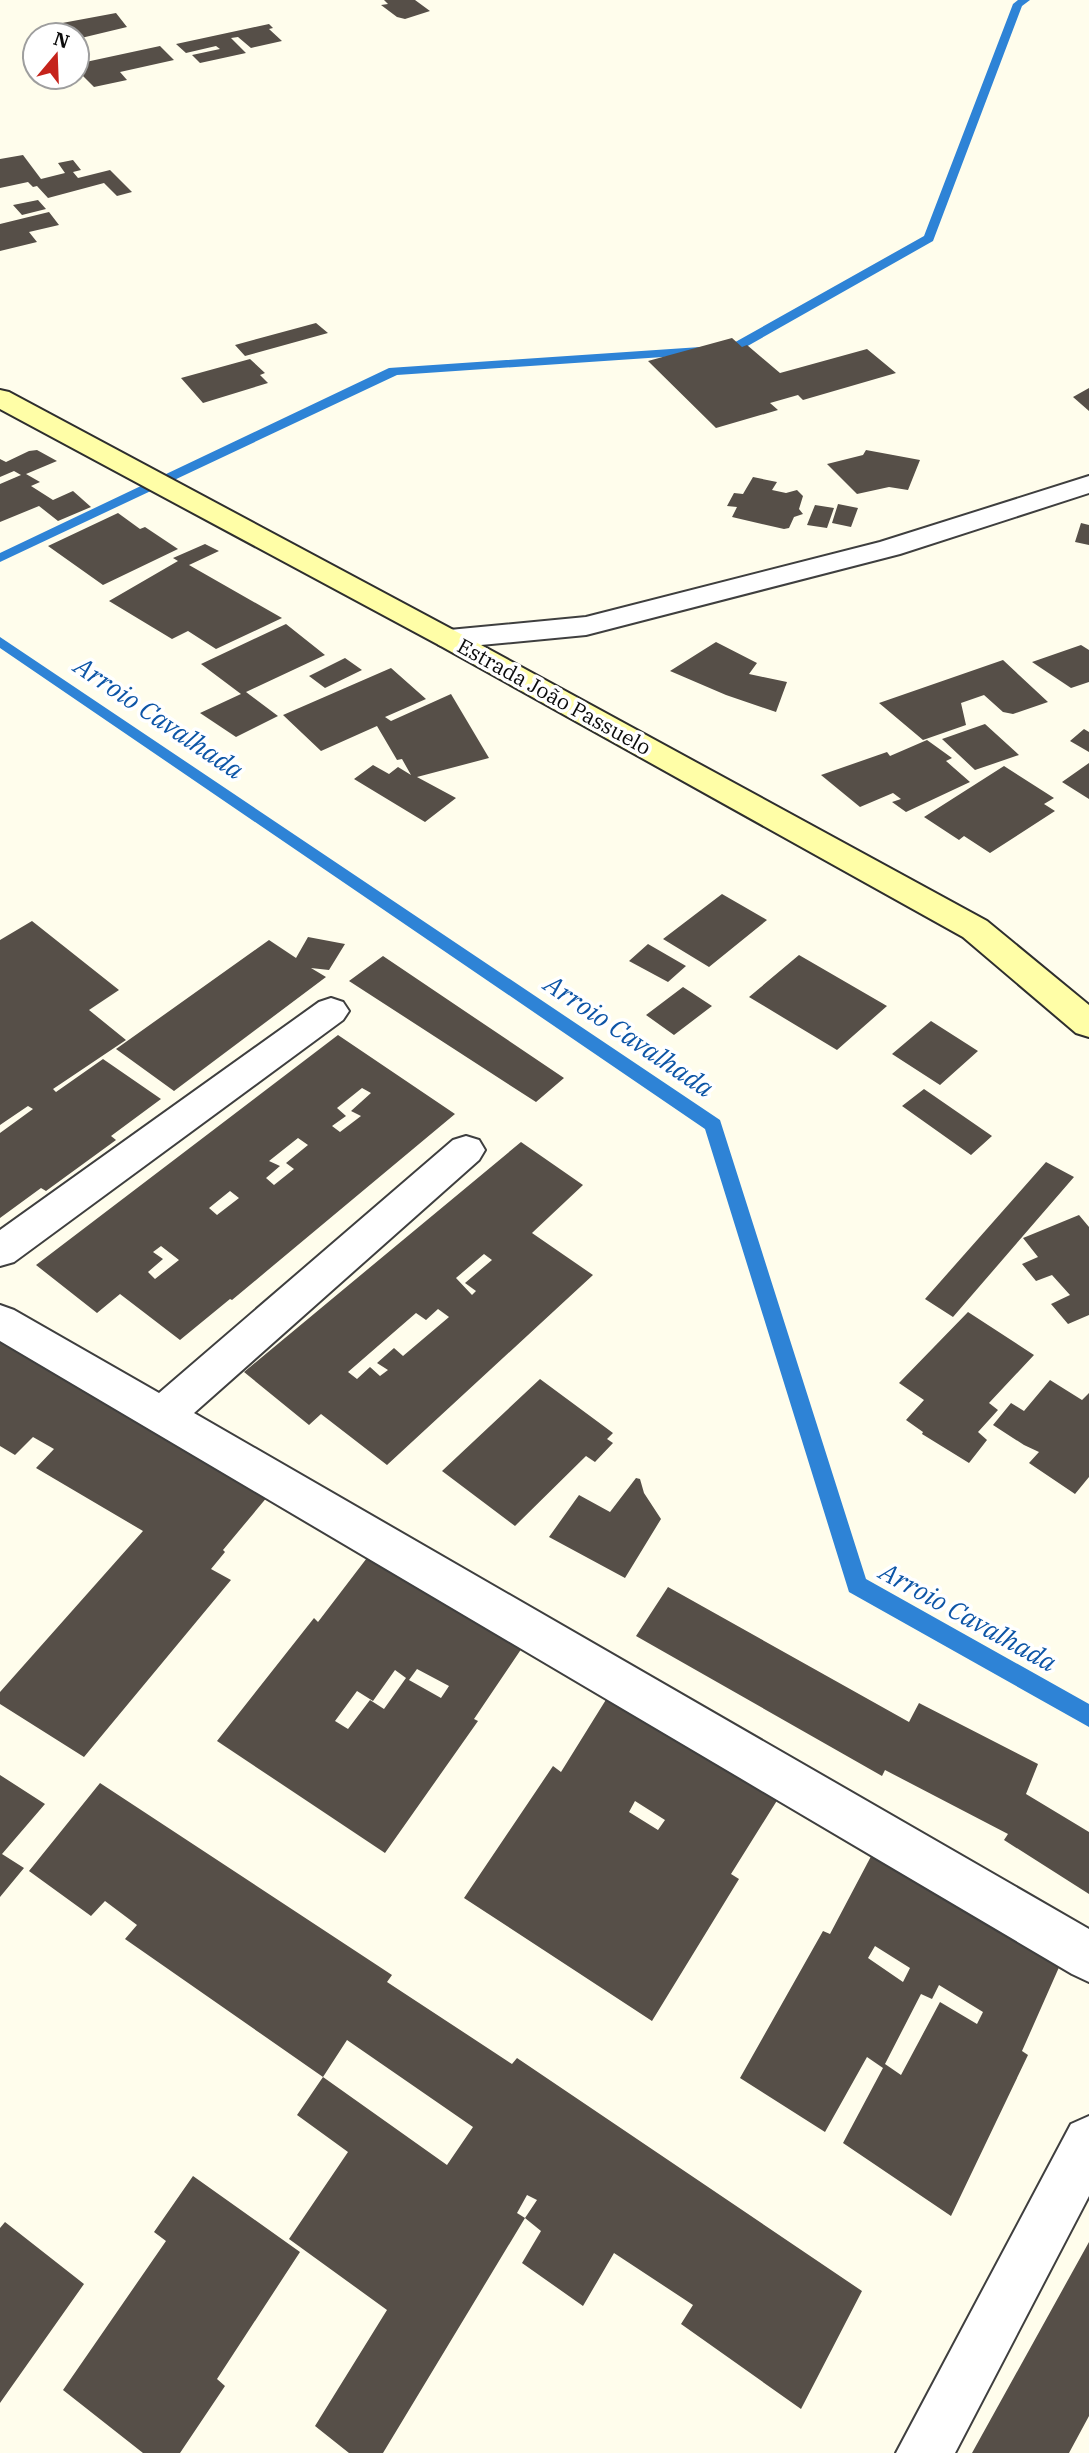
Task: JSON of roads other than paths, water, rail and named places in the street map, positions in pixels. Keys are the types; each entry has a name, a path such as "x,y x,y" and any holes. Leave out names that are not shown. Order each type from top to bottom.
{"street":[{"name":"Estrada João Passuelo","path":"0,398 449,639 975,929 1089,1024"},
{"path":"449,639 586,626 890,548 1089,484"},
{"path":"0,1251 331,1011"},
{"path":"163,1415 466,1150"},
{"path":"0,1321 1089,1957"},
{"path":"924,2453 1089,2142"}],"waterway":[{"path":"0,558 394,371 733,349 929,238 1018,4 1025,0"},
{"name":"Arroio Cavalhada","path":"0,641 713,1125 857,1585 1089,1716"}]}
